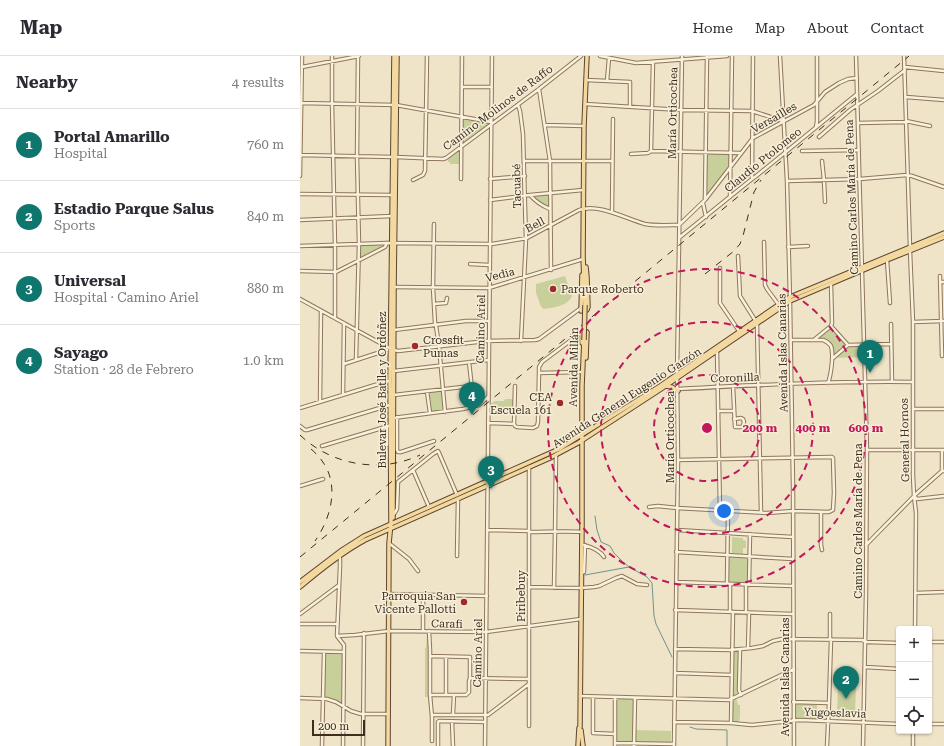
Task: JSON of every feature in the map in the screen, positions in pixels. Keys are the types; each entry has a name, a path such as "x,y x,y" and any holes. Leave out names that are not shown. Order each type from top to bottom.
{"main road":[{"name":"Bulevar José Batlle y Ordóñez","path":"394,56 395,104"},
{"name":"Bulevar José Batlle y Ordóñez","path":"394,418 390,405 390,381 397,56"},
{"name":"Avenida Millán","path":"582,746 580,729 580,696 581,573 584,544 582,532 582,373 584,340 581,308 586,56"},
{"name":"Bulevar José Batlle y Ordóñez","path":"394,157 392,195 392,216 394,222"},
{"name":"Avenida General Eugenio Garzón","path":"487,483 556,455 583,440 678,378 790,299 831,284 862,268 887,260 944,233"},
{"name":"Avenida General Eugenio Garzón","path":"300,582 347,546 364,536 487,483 554,452 650,392 739,331 756,322 778,304 862,268 944,237"},
{"name":"Bulevar José Batlle y Ordóñez","path":"389,557 391,525 390,425 394,418 394,371 391,350 394,330 393,243"},
{"path":"581,308 586,311 588,307 587,277 583,258"},
{"path":"582,332 586,331 587,336 586,370 582,373"},
{"path":"666,386 678,390"},
{"name":"Bulevar José Batlle y Ordóñez","path":"388,746 389,536 393,514 390,425"},
{"name":"Avenida General Eugenio Garzón","path":"300,587 358,543 383,532 391,525 428,507 457,496"},
{"path":"383,532 389,536"},
{"name":"Avenida Millán","path":"578,746 580,727"}],"street":[{"path":"300,176 302,56"},
{"path":"332,56 335,318"},
{"path":"302,67 359,56 357,157 359,261 356,360"},
{"path":"413,180 424,173 426,158 427,56"},
{"path":"461,179 462,56"},
{"name":"Camino Ariel","path":"485,746 489,244 492,87 491,56"},
{"name":"Camino Molinos de Raffo","path":"426,158 444,158 461,147 581,56"},
{"path":"600,56 634,62 653,62 726,56"},
{"name":"María Orticochea","path":"674,745 682,56"},
{"path":"730,197 732,56"},
{"path":"752,179 753,56"},
{"name":"Avenida Islas Canarias","path":"780,56 787,181 792,384 794,746"},
{"path":"816,56 816,127"},
{"name":"Camino Carlos María de Pena","path":"856,56 867,450 863,746"},
{"name":"General Hornos","path":"904,56 913,322 913,449 916,514 915,626"},
{"path":"706,217 704,202 707,57"},
{"path":"607,80 609,58"},
{"path":"651,151 653,62"},
{"path":"819,137 905,69 944,71"},
{"name":"Versailles","path":"679,224 704,202 752,140 783,121 814,105 825,92 838,83 848,79 857,78"},
{"path":"586,80 630,82 630,106"},
{"path":"462,86 492,87"},
{"path":"539,89 550,161 551,270"},
{"name":"Claudio Ptolomeo","path":"679,238 857,94"},
{"path":"906,97 944,100"},
{"path":"301,102 395,104 491,123"},
{"name":"Tacuabé","path":"518,104 523,134 526,239 521,341"},
{"path":"585,104 681,110 752,111 783,121"},
{"path":"817,118 821,121 825,120"},
{"path":"612,212 613,119"},
{"path":"858,123 906,121 930,126"},
{"path":"545,125 584,126"},
{"path":"802,151 859,150"},
{"path":"631,154 648,153 651,151 741,153"},
{"path":"300,155 426,158"},
{"path":"524,161 612,161"},
{"path":"822,161 825,202"},
{"path":"787,181 860,179 909,175 944,187"},
{"path":"490,179 525,176"},
{"path":"490,200 584,190"},
{"path":"300,194 392,195"},
{"path":"530,195 538,203 550,209"},
{"name":"Bell","path":"300,246 387,243 489,244 526,239 579,210 584,209 600,209 647,224 679,224"},
{"path":"706,212 710,214"},
{"path":"300,220 392,216"},
{"path":"434,224 433,288 445,412"},
{"path":"764,242 765,285 778,304"},
{"path":"300,272 338,271 385,247 387,243"},
{"path":"788,246 808,246"},
{"path":"738,256 740,296 756,322 759,385 761,512"},
{"name":"Vedia","path":"394,287 489,288 551,270 583,258"},
{"path":"887,260 890,303"},
{"path":"470,264 489,264"},
{"path":"720,268 720,303 739,331"},
{"path":"940,276 943,321 942,356"},
{"path":"815,339 831,326 832,323 831,284"},
{"path":"434,304 446,303 447,298"},
{"path":"300,299 391,350 398,351 489,341 533,341 539,339 581,308"},
{"path":"320,402 321,311"},
{"path":"394,330 466,321 489,321"},
{"path":"913,322 943,321"},
{"path":"343,394 344,323"},
{"path":"891,324 892,382"},
{"path":"831,326 848,345"},
{"path":"488,423 514,424 517,427 534,427 538,424 540,364 582,332"},
{"path":"791,340 825,340 829,344 832,360 831,374 828,383"},
{"path":"832,360 848,345 892,344"},
{"path":"344,364 391,350"},
{"path":"717,351 720,511"},
{"path":"394,371 488,360"},
{"path":"469,362 474,406"},
{"path":"539,373 582,373"},
{"path":"300,408 390,381"},
{"name":"Coronilla","path":"678,390 759,385 913,382"},
{"path":"394,395 471,386"},
{"path":"514,424 515,386"},
{"path":"733,386 734,419 735,427 743,426 743,419 734,419"},
{"path":"427,391 430,413"},
{"path":"394,418 463,409 479,405 488,397"},
{"path":"300,426 307,430 390,405"},
{"path":"913,409 944,409"},
{"path":"718,412 734,411"},
{"name":"Bulevar José Batlle y Ordóñez","path":"394,418 397,450 399,452 434,441"},
{"path":"322,446 390,425"},
{"name":"Bulevar José Batlle y Ordóñez","path":"387,445 390,425"},
{"path":"866,545 914,496 943,470 943,450 867,450"},
{"path":"393,514 397,509 398,482 438,451 457,496 458,556"},
{"path":"554,588 556,455"},
{"path":"649,507 658,506 720,511 761,512 821,512 831,511 833,509 834,478 832,457 678,460"},
{"name":"Piribebuy","path":"529,467 529,726"},
{"path":"413,470 428,507"},
{"path":"300,486 323,479"},
{"path":"914,496 917,499 944,496"},
{"path":"728,511 727,556 732,650 731,723"},
{"path":"821,512 822,550"},
{"path":"487,530 582,532"},
{"path":"677,530 793,537"},
{"path":"748,648 747,613 750,534"},
{"path":"390,544 401,551 418,571"},
{"path":"584,544 601,552 604,557"},
{"path":"676,552 793,559"},
{"path":"339,556 337,636 344,645"},
{"path":"529,588 581,588 599,586 622,576 638,584 647,585"},
{"path":"676,582 793,586"},
{"path":"300,614 339,585"},
{"path":"916,593 944,592"},
{"path":"389,594 487,596"},
{"path":"423,594 423,631"},
{"path":"676,610 793,614"},
{"path":"827,746 830,614"},
{"name":"Carafi","path":"337,636 389,631 486,632 581,619"},
{"path":"300,624 337,624"},
{"path":"429,631 432,741"},
{"path":"363,746 364,633"},
{"path":"343,746 344,636"},
{"path":"675,649 732,650 755,648 782,639 862,640 867,642 896,643"},
{"path":"932,642 944,642"},
{"path":"740,649 739,690 741,695"},
{"path":"300,651 344,652"},
{"path":"322,746 324,652"},
{"path":"430,656 470,657 469,692 467,694 430,695"},
{"path":"446,657 446,695"},
{"path":"865,668 896,668"},
{"path":"580,696 727,700 741,695 794,669"},
{"path":"675,674 732,675"},
{"path":"470,678 529,679"},
{"path":"432,715 488,715 529,684"},
{"path":"453,714 454,695"},
{"path":"593,697 593,733 615,734"},
{"path":"615,697 615,744 674,745"},
{"path":"300,698 323,699 363,714 388,714"},
{"path":"634,745 635,698"},
{"path":"793,702 829,703"},
{"name":"Yugoeslavia","path":"674,722 752,725 794,720 828,720 896,724"},
{"path":"438,746 439,721 485,722"},
{"path":"452,721 453,746"},
{"path":"932,724 944,724"},
{"path":"913,734 913,746"}],"green space":[{"path":"464,118 489,124 463,143 462,120"},
{"path":"457,151 460,153 460,164 450,164 450,162 448,162 448,158"},
{"path":"709,153 728,154 730,160 728,167 706,196 707,155"},
{"path":"548,195 549,205 547,207 539,203 534,197 535,196"},
{"path":"381,244 381,247 362,258 360,257 361,245"},
{"name":"Parque Roberto","path":"565,276 572,296 570,299 560,306 543,309 536,293 536,284"},
{"path":"830,328 847,345 833,357 831,346 818,338"},
{"path":"849,346 864,346 864,357 838,358 837,356"},
{"path":"441,391 444,410 432,412 428,393"},
{"path":"505,399 513,399 513,412 490,411 490,404 495,401 504,401"},
{"path":"732,537 743,538 743,540 746,541 746,548 743,548 743,554 732,553"},
{"path":"728,557 748,558 748,582 729,581"},
{"path":"428,632 429,697 425,697 425,648"},
{"path":"739,650 739,694 733,698 733,653"},
{"path":"324,653 343,654 342,704 324,698"},
{"path":"838,685 856,686 855,714 837,713"},
{"path":"617,698 634,700 632,742 617,742 616,740"},
{"path":"736,698 738,705 740,705 739,723 732,721 732,700"},
{"path":"794,703 817,704 817,719 795,718"},
{"path":"636,730 671,731 671,742 637,742 635,740"}],"waterway":[{"path":"595,516 601,542 610,546 614,553 622,561 629,567 647,577 652,583 654,616 656,624 672,657"},
{"path":"585,575 629,567"},
{"path":"690,727 696,729 727,730 727,746"}],"railway":[{"path":"300,557 909,56"},
{"path":"705,274 734,251 740,244 754,192 761,180"},
{"path":"300,435 312,445 326,453 341,460 357,463 373,465 389,464 405,461 420,455"},
{"path":"311,449 320,458 327,469 332,488 332,497 328,516 315,541"}],"place":[{"name":"Parque Roberto","path":"553,289"},
{"name":"Crossfit Pumas","path":"415,346"},
{"name":"Portal Amarillo","path":"870,373"},
{"name":"CEA Escuela 161","path":"560,403"},
{"name":"Sayago","path":"472,415"},
{"name":"Universal","path":"491,489"},
{"name":"Parroquia San Vicente Pallotti","path":"464,602"},
{"name":"Estadio Parque Salus","path":"846,699"}]}
